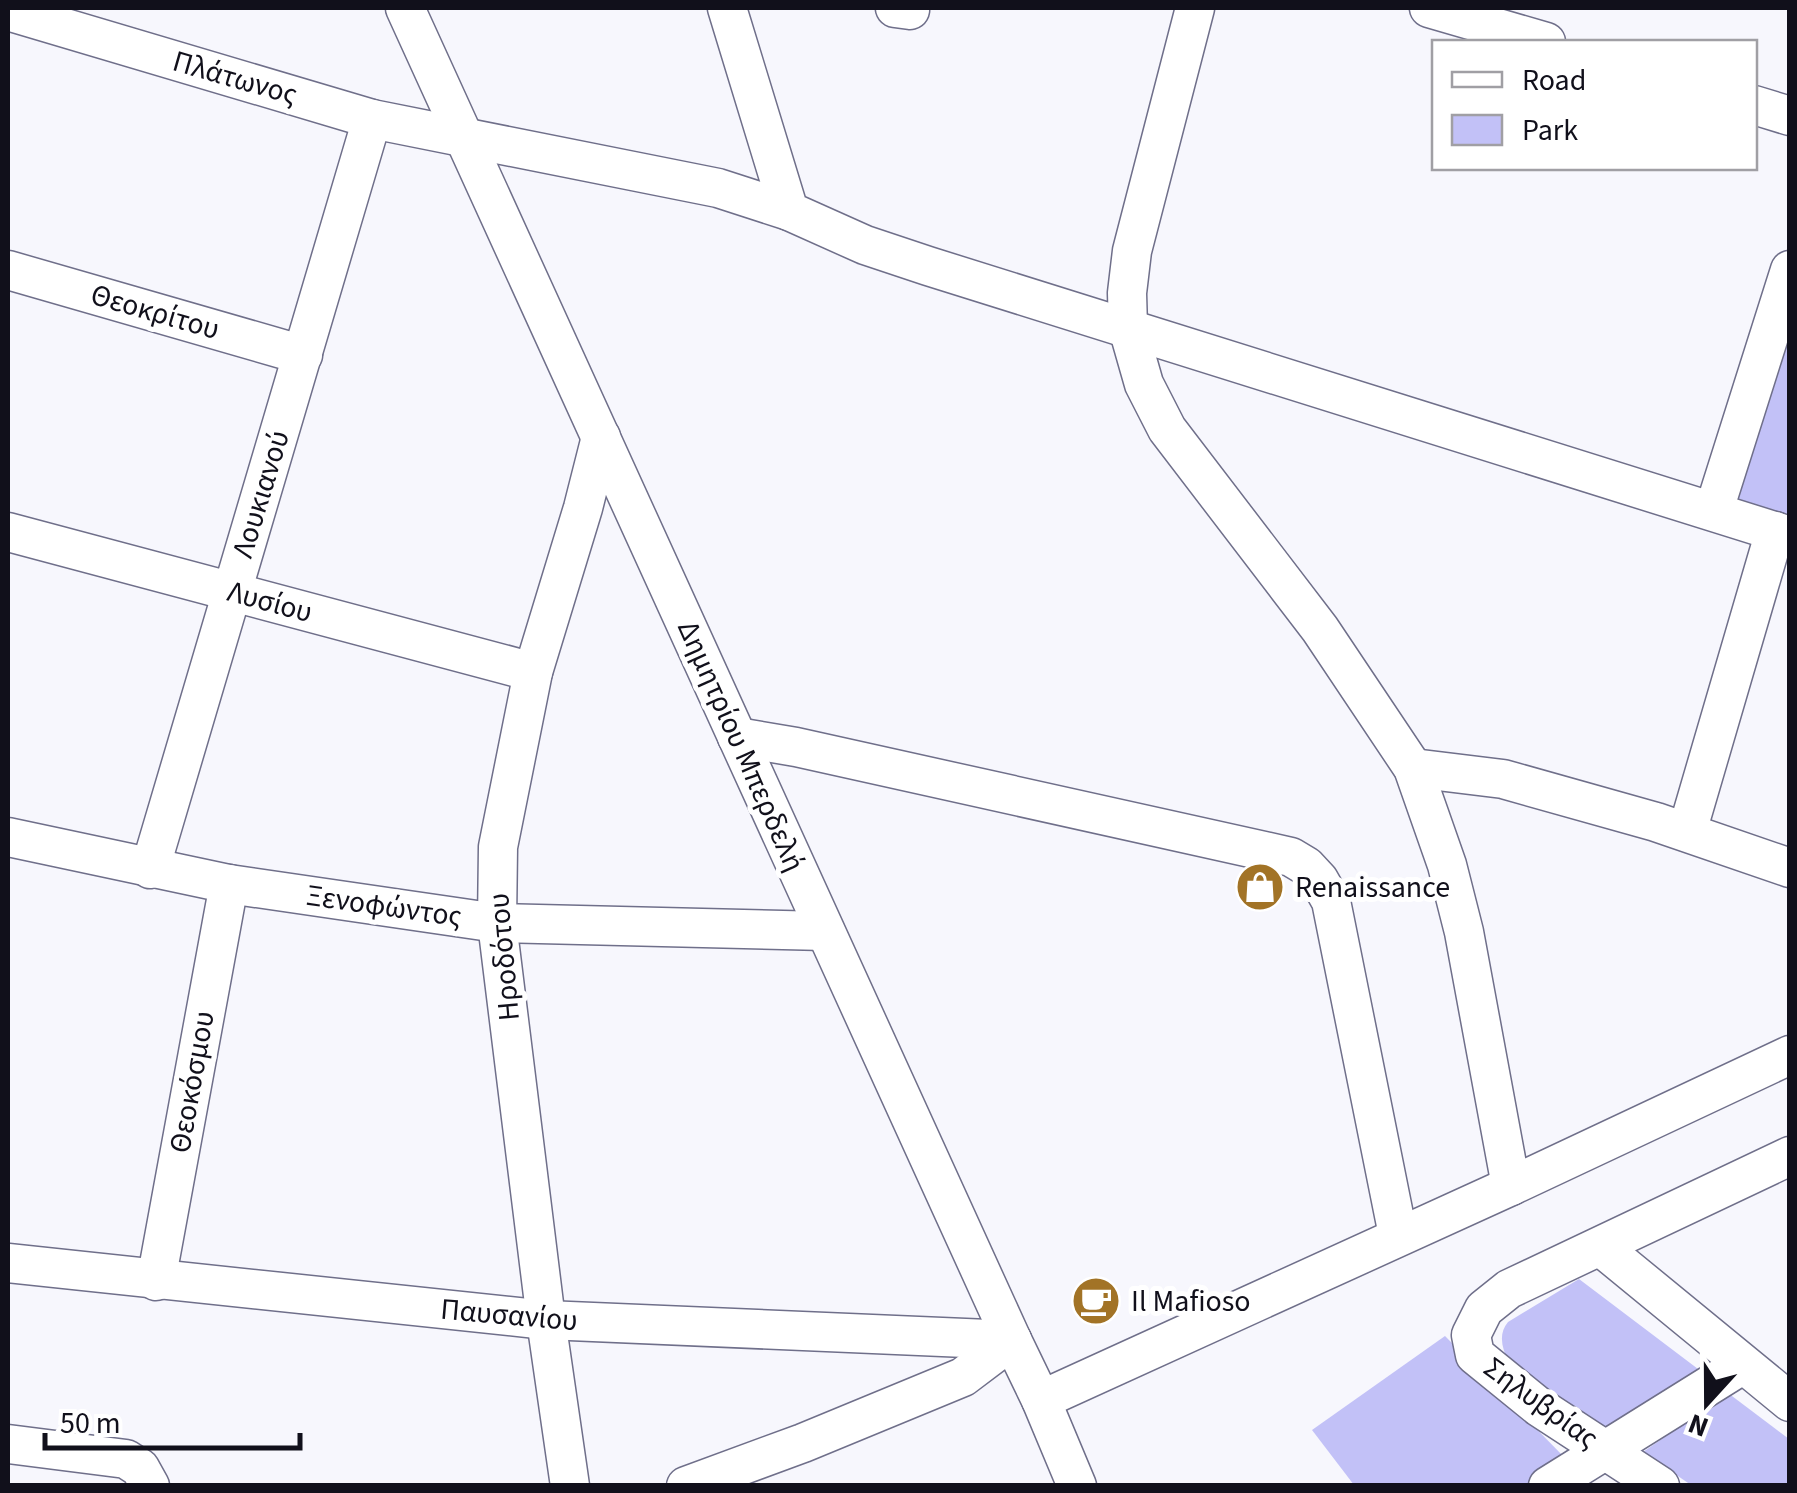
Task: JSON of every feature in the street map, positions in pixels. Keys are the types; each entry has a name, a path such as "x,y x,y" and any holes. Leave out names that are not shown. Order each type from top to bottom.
{"street":[{"name":"Δημητρίου Μπερδελή","path":"405,8 1077,1486"},
{"path":"727,8 789,212"},
{"path":"1195,8 1132,251 1128,328 1144,384 1168,429 1320,629 1413,768 1447,865 1464,932 1512,1186"},
{"path":"1429,8 1539,40"},
{"name":"Πλάτωνος","path":"8,11 372,119 718,188 789,212 865,245 1782,534"},
{"path":"1757,106 1790,116"},
{"name":"Λουκιανού","path":"150,869 372,119"},
{"name":"Θεοκρίτου","path":"8,270 303,354"},
{"path":"1714,510 1790,270"},
{"name":"Ηροδότου","path":"570,1486 497,923 498,847 532,672 601,437"},
{"name":"Λυσίου","path":"8,532 532,672"},
{"path":"1686,832 1782,534"},
{"path":"737,737 796,746 1291,857 1306,866 1331,901 1398,1235"},
{"path":"1413,768 1503,779 1686,832 1790,868"},
{"name":"Ξενοφώντος","path":"9,842 229,884 497,923 825,931"},
{"name":"Θεοκόσμου","path":"156,1280 229,884"},
{"path":"1041,1400 1790,1055"},
{"path":"1790,1156 1602,1247 1790,1402"},
{"name":"Σηλυβρίας","path":"1602,1247 1509,1290 1484,1309 1471,1335 1476,1355 1540,1407 1660,1486"},
{"name":"Παυσανίου","path":"8,1263 546,1320 1012,1340"},
{"path":"686,1486 963,1377 1012,1340"},
{"path":"1548,1486 1742,1365"},
{"path":"8,1444 126,1459 140,1468 150,1486"}],"green space":[{"path":"1789,299 1789,527 1725,507"},
{"path":"1579,1279 1702,1372 1611,1432 1542,1398 1513,1368 1502,1344 1508,1322"},
{"path":"1445,1336 1567,1460 1527,1485 1354,1485 1312,1430"},
{"path":"1728,1393 1789,1439 1789,1485 1691,1485 1643,1452"}],"place":[{"name":"Renaissance","path":"1260,887"},
{"name":"Il Mafioso","path":"1096,1301"}]}
